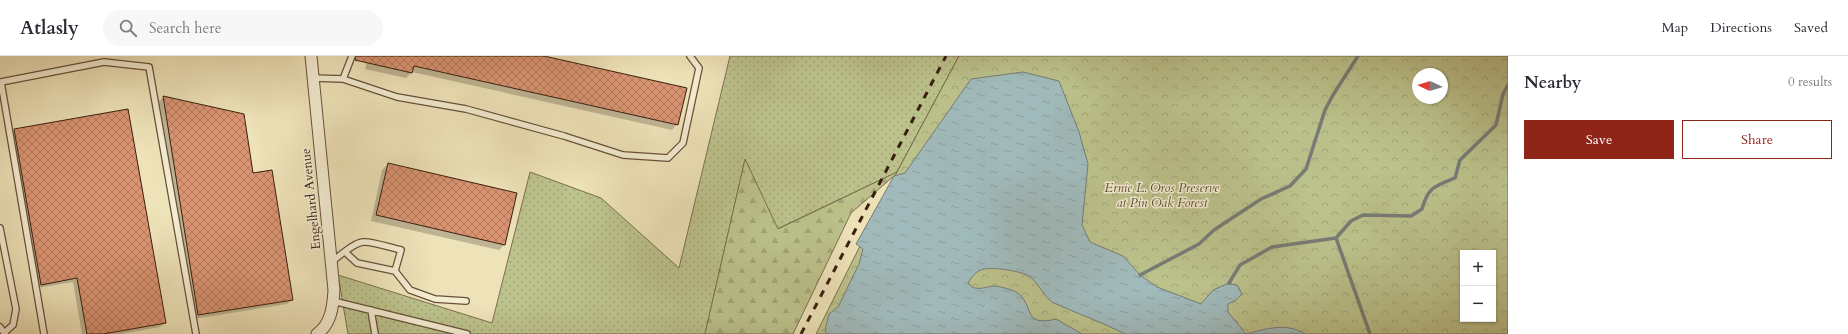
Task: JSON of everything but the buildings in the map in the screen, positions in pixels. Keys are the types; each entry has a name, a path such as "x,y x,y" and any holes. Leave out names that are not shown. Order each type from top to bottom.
{"street":[{"name":"Engelhard Avenue","path":"311,56 331,263 333,301 328,322 317,334"}],"lane":[{"path":"344,78 352,56"},
{"path":"313,78 344,78 397,97 466,109 564,136 623,155 668,158 683,143 699,68 690,56"},
{"path":"44,334 1,82 104,62 149,68 196,334"},
{"path":"0,228 16,308 13,325 5,333 0,327"},
{"path":"331,263 346,252 364,242 401,250 395,271"},
{"path":"346,252 358,263 395,271 410,290 435,299 466,301"},
{"path":"333,301 467,334"},
{"path":"371,310 375,334"}],"green space":[{"path":"730,56 959,56 897,172 777,229 745,160 705,334 348,334 338,275 492,323 530,172 601,198 679,268"},
{"path":"959,56 904,173 894,176 851,213 793,334 705,334 745,159 778,229 897,172"},
{"name":"Ernie L. Oros Preserve at Pin Oak Forest","path":"959,56 1508,56 1508,334 816,334 897,172"}],"water":[{"path":"1023,72 1059,81 1079,132 1088,164 1082,225 1090,242 1123,256 1140,275 1157,287 1201,304 1213,290 1229,283 1238,286 1242,294 1236,300 1228,304 1228,312 1246,334 1125,334 1050,301 1036,282 1025,274 998,269 985,269 973,275 968,283 971,286 974,288 981,288 995,286 1014,291 1022,297 1033,317 1038,320 1045,321 1056,319 1082,334 827,334 825,331 829,314 838,307 859,264 863,249 856,244 894,176 905,173 971,79"},
{"path":"1283,327 1298,330 1305,334 1246,334"}],"waterway":[{"path":"1140,275 1199,244 1214,230 1261,199 1290,186 1306,169 1325,110 1358,56"},
{"path":"1229,283 1240,265 1272,247 1336,238 1351,221 1363,215 1411,216 1422,209 1427,196 1433,188 1455,178 1460,160 1496,125 1503,94 1508,85"},
{"path":"1336,238 1370,334"}],"railway":[{"path":"801,334 946,56"}]}
